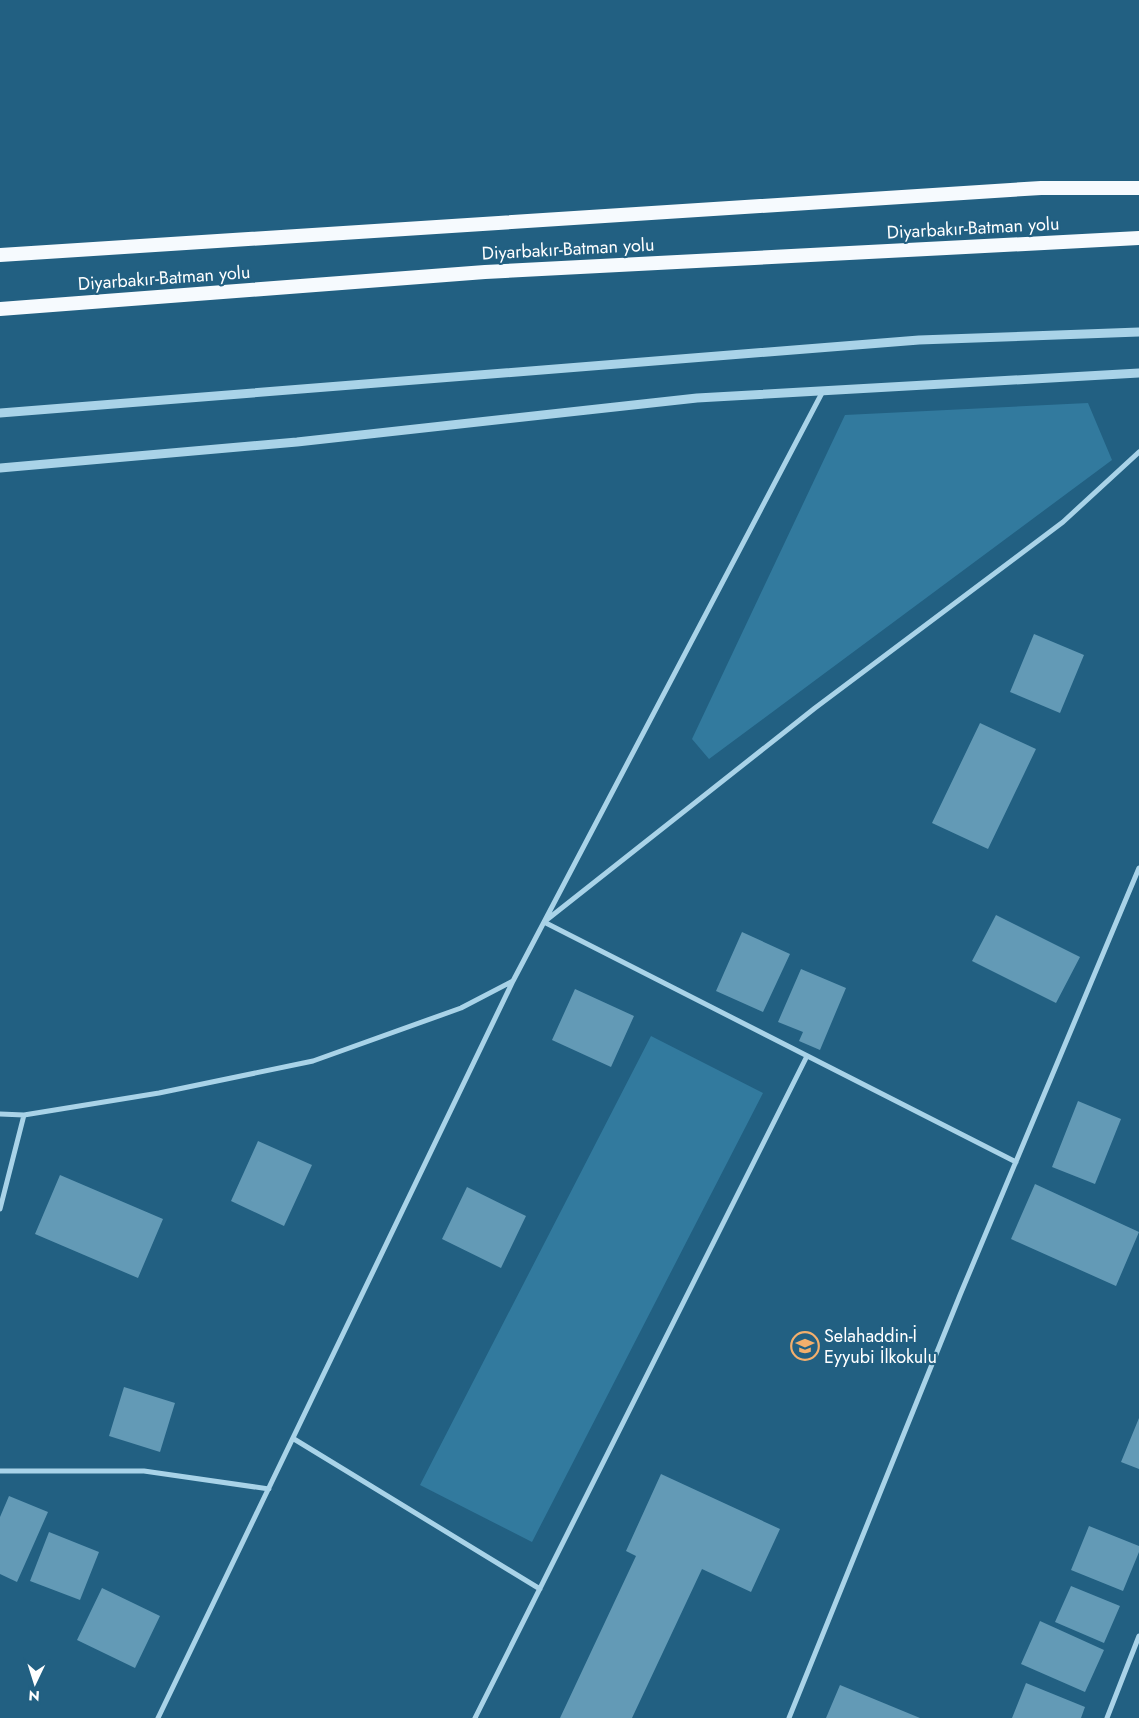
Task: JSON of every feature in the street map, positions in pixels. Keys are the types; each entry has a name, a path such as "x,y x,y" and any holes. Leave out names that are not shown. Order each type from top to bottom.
{"highway":[{"name":"Diyarbakır-Batman yolu","path":"0,255 1031,189 1139,188"},
{"name":"Diyarbakır-Batman yolu","path":"0,309 485,272 1139,238"}],"street":[{"path":"0,413 918,340 1139,332"},
{"path":"0,468 298,442 697,398 1139,373"},
{"path":"158,1718 513,981 823,390"},
{"path":"544,922 815,708 1063,522 1139,452"},
{"path":"789,1718 1016,1162 1139,868"},
{"path":"544,922 1016,1162"},
{"path":"0,1114 24,1115 159,1093 313,1061 461,1008 513,981"},
{"path":"475,1718 807,1056"},
{"path":"0,1209 24,1115"},
{"path":"294,1439 540,1589"},
{"path":"0,1471 144,1472 269,1489"},
{"path":"1107,1718 1139,1636"}],"shaded area":[{"path":"1088,403 1112,460 709,759 692,739 845,415"},
{"path":"651,1036 763,1093 532,1542 420,1485"}],"building":[{"path":"1034,634 1084,655 1060,713 1010,692"},
{"path":"980,723 1036,749 988,849 932,823"},
{"path":"996,915 1080,957 1056,1003 972,961"},
{"path":"742,932 790,954 763,1012 716,991"},
{"path":"801,969 846,988 820,1050 799,1041 803,1032 778,1022"},
{"path":"575,989 634,1016 611,1067 552,1040"},
{"path":"1078,1101 1121,1119 1095,1184 1052,1167"},
{"path":"258,1141 312,1165 284,1226 231,1201"},
{"path":"60,1175 163,1219 138,1278 35,1234"},
{"path":"1035,1184 1139,1232 1116,1286 1011,1239"},
{"path":"467,1187 526,1216 501,1268 442,1239"},
{"path":"124,1387 175,1403 160,1452 109,1436"},
{"path":"1139,1418 1139,1469 1121,1462"},
{"path":"661,1474 780,1529 751,1592 702,1569 632,1718 560,1718 636,1556 626,1551"},
{"path":"9,1496 48,1512 17,1582 0,1574 0,1517"},
{"path":"1089,1526 1139,1546 1139,1552 1123,1591 1071,1570"},
{"path":"49,1532 99,1552 80,1600 30,1581"},
{"path":"1071,1586 1120,1606 1104,1643 1055,1622"},
{"path":"102,1588 160,1616 135,1668 77,1640"},
{"path":"1040,1621 1104,1650 1085,1692 1021,1664"},
{"path":"1026,1683 1085,1707 1081,1718 1012,1718"},
{"path":"840,1685 920,1718 826,1718"}],"place":[{"name":"Selahaddin-İ Eyyubi İlkokulu","path":"805,1346"}]}
